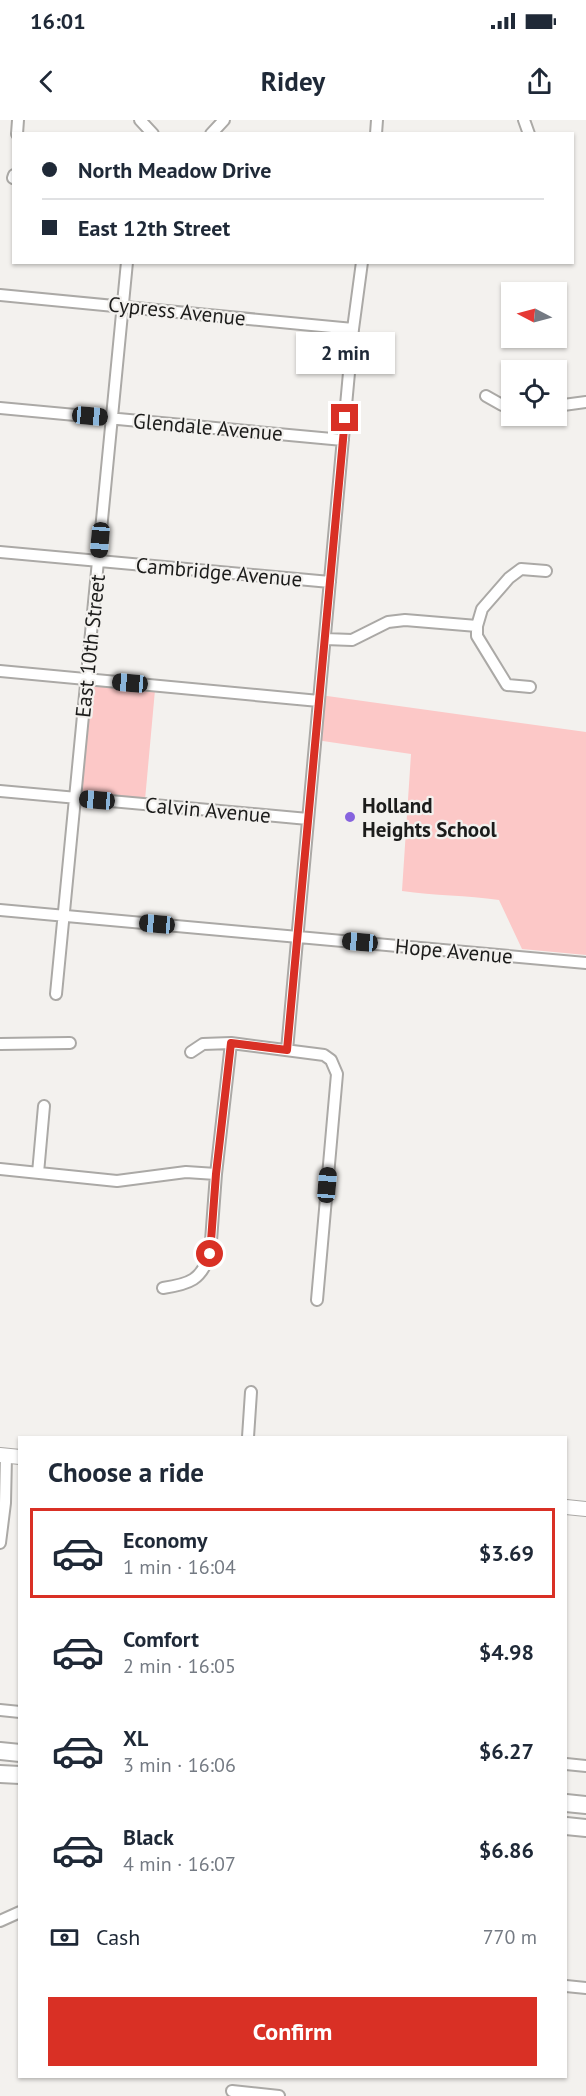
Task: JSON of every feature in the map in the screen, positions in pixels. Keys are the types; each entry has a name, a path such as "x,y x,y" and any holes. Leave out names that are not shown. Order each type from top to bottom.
{"highway":[{"path":"0,1751 18,1753"},
{"path":"0,1774 18,1775"},
{"path":"567,1803 586,1805"},
{"path":"567,1826 586,1828"}],"main road":[{"path":"567,1507 586,1509"}],"street":[{"path":"140,120 151,132"},
{"path":"213,132 224,120"},
{"name":"East 10th Street","path":"56,994 127,264"},
{"path":"287,1050 353,329 362,264"},
{"name":"Cypress Avenue","path":"0,295 353,329"},
{"path":"486,396 501,404"},
{"path":"567,405 586,402"},
{"name":"Glendale Avenue","path":"0,408 343,440"},
{"name":"Cambridge Avenue","path":"0,552 330,582"},
{"path":"530,687 507,685 477,636 477,626 482,609 509,578 521,570 546,571"},
{"path":"325,639 352,640 388,622 405,620 477,626"},
{"path":"0,671 319,701"},
{"name":"Calvin Avenue","path":"0,791 308,819"},
{"name":"Hope Avenue","path":"0,910 586,963"},
{"path":"0,1044 70,1043"},
{"path":"163,1288 188,1283 201,1273 210,1254 216,1174 231,1043"},
{"path":"191,1052 203,1044 231,1043 324,1055 331,1060 337,1074 317,1300"},
{"path":"38,1173 44,1106"},
{"path":"0,1169 117,1181 186,1172 216,1174"},
{"path":"248,1436 251,1392"},
{"path":"0,1543 8,1456"},
{"path":"0,1710 18,1712"},
{"path":"567,1764 586,1767"},
{"path":"0,1922 18,1913"},
{"path":"567,1986 586,1988"},
{"path":"232,2091 279,2096"}],"shaded area":[{"path":"97,684 155,690 145,800 85,795 82,792 91,687"},
{"path":"320,695 586,732 586,955 522,949 499,900 402,891 411,754 316,740"}],"place":[{"name":"Holland Heights School","path":"350,817"}],"route":[{"path":"210,1254 216,1174 231,1043 287,1050 345,418"}]}
